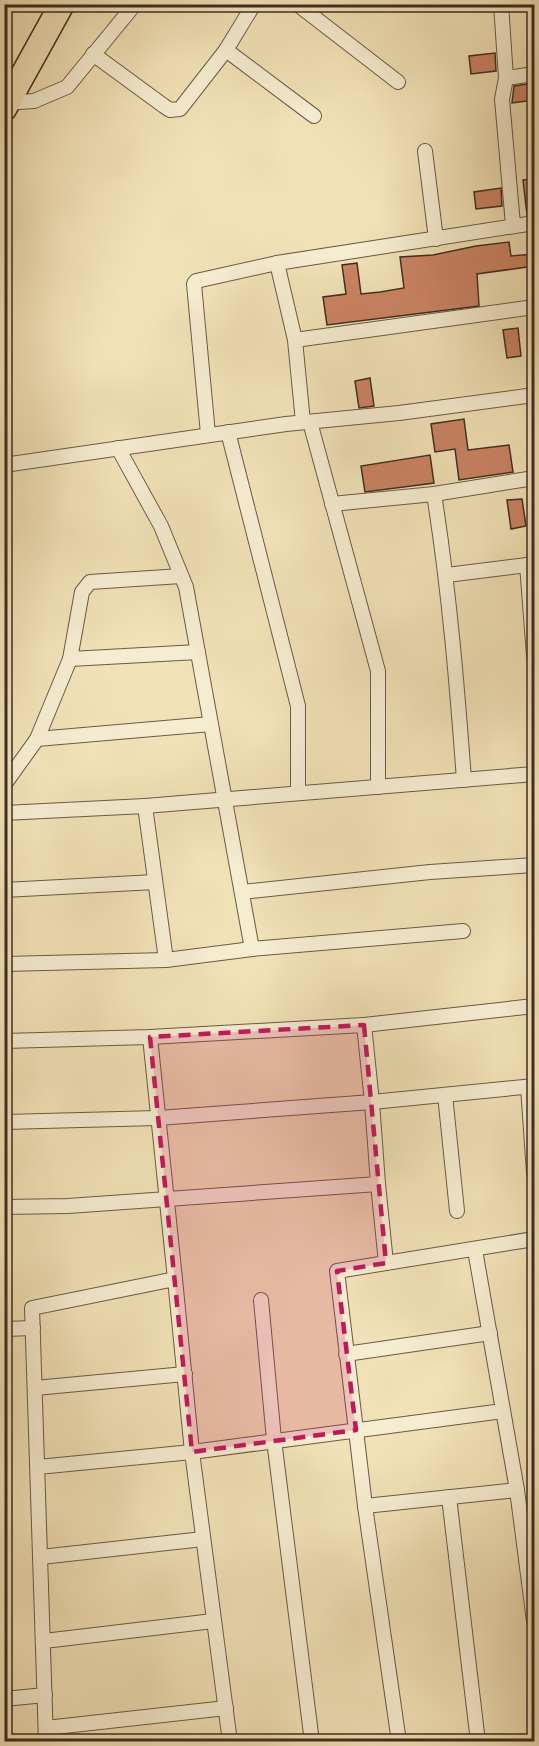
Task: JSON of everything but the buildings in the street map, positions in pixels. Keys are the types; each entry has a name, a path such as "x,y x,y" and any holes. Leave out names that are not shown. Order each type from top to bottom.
{"highway":[{"path":"4,75 44,4"},
{"path":"5,105 62,4"}],"street":[{"path":"5,105 34,101 67,87 135,4"},
{"path":"93,54 164,106 175,110 183,106 226,50 254,4"},
{"path":"297,4 398,82"},
{"path":"501,4 506,78 502,99 513,225"},
{"path":"226,50 314,116"},
{"path":"506,78 534,74"},
{"path":"425,151 436,239"},
{"path":"208,434 194,284 196,281 277,262 534,223"},
{"path":"277,262 295,340 306,422 332,504 378,671 378,787"},
{"path":"295,340 534,307"},
{"path":"4,465 208,434 534,395"},
{"path":"228,432 298,706 297,793"},
{"path":"118,448 161,526 181,576 198,652 252,949"},
{"path":"332,504 434,494 534,478"},
{"path":"434,494 447,574 464,780"},
{"path":"447,574 531,565 534,656"},
{"path":"4,786 37,739 70,659 82,592 90,582 181,576"},
{"path":"70,659 198,652"},
{"path":"37,739 211,724"},
{"path":"4,813 145,806 534,774"},
{"path":"145,806 166,960"},
{"path":"242,892 430,872 534,865"},
{"path":"4,890 155,882"},
{"path":"4,964 166,960 252,949 463,931"},
{"path":"4,1041 150,1037 364,1025 534,1006"},
{"path":"364,1025 386,1263"},
{"path":"150,1037 192,1452 230,1742"},
{"path":"4,1122 158,1118 531,1087 534,1173"},
{"path":"445,1095 457,1211"},
{"path":"4,1207 68,1206 166,1197 378,1184"},
{"path":"399,1742 365,1506 337,1271 534,1239"},
{"path":"475,1250 517,1490 534,1621"},
{"path":"175,1279 32,1308 46,1735 226,1708"},
{"path":"261,1300 274,1440 312,1742"},
{"path":"4,1329 33,1328"},
{"path":"346,1354 490,1333"},
{"path":"35,1388 185,1374"},
{"path":"38,1467 192,1452 503,1411"},
{"path":"365,1506 517,1490"},
{"path":"449,1497 478,1742"},
{"path":"41,1557 203,1539"},
{"path":"44,1641 213,1621"},
{"path":"4,1699 45,1695"}],"highlighted area":[{"path":"364,1025 386,1263 337,1271 356,1430 192,1452 150,1037"}]}
